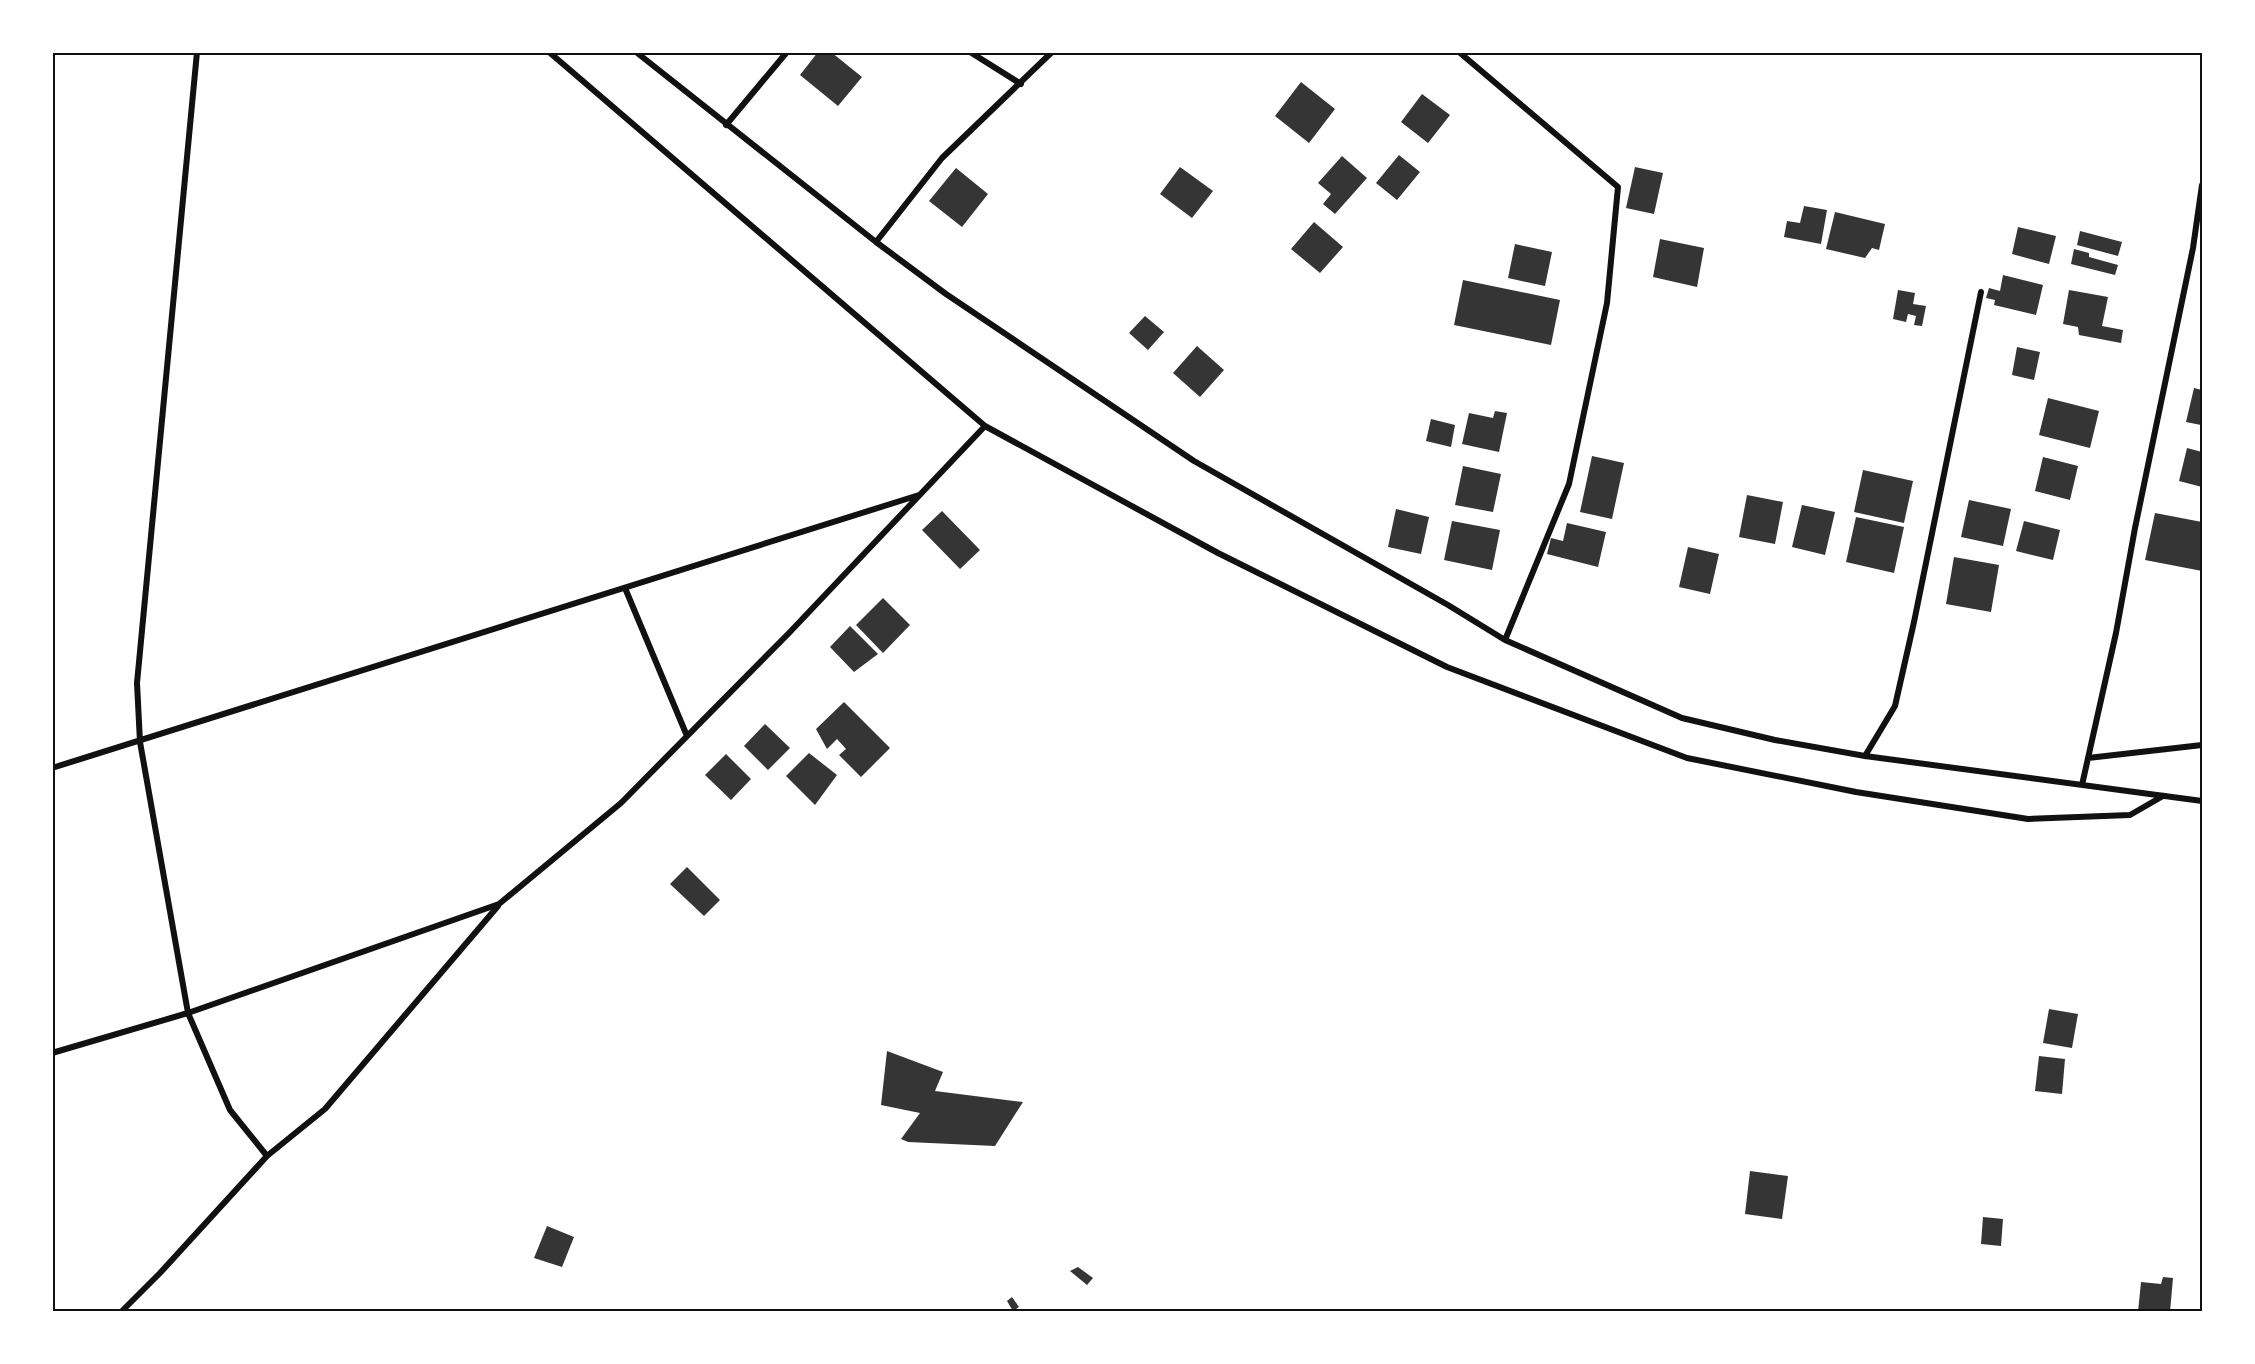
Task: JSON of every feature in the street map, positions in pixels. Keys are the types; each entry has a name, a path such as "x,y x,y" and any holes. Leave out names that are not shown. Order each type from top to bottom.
{"street":[{"path":"197,52 137,683 140,742 188,1013 230,1110 267,1156"},
{"path":"549,52 986,426 1218,553 1447,667 1688,758 1856,792 2028,819 2130,815 2163,796"},
{"path":"636,52 726,125 946,294 1194,461 1448,605 1505,640 1682,717 1775,740 1865,756 2202,801"},
{"path":"726,125 787,52"},
{"path":"970,52 1021,84"},
{"path":"876,242 942,158 1052,52"},
{"path":"1459,52 1618,187 1607,303 1569,484 1505,640"},
{"path":"2082,785 2116,633 2135,528 2193,248 2202,185"},
{"path":"1865,756 1895,706 1981,292"},
{"path":"121,1311 168,1265 267,1156 325,1109 499,904 621,803 789,633 986,426"},
{"path":"52,768 920,495"},
{"path":"625,588 687,736"},
{"path":"2088,758 2202,745"},
{"path":"52,1053 188,1013 499,904"}],"building":[{"path":"818,52 831,52 862,77 838,106 800,75"},
{"path":"1301,82 1335,109 1309,143 1275,116"},
{"path":"1422,94 1450,115 1428,143 1401,122"},
{"path":"1399,155 1420,172 1397,200 1376,183"},
{"path":"1342,156 1367,178 1335,214 1323,204 1331,194 1318,183"},
{"path":"1180,167 1213,191 1192,218 1160,194"},
{"path":"1635,167 1663,173 1654,214 1626,208"},
{"path":"956,168 988,194 962,227 929,201"},
{"path":"1804,206 1827,210 1821,244 1784,237 1787,221 1800,223"},
{"path":"1835,212 1885,224 1879,250 1872,248 1865,258 1826,249"},
{"path":"1314,222 1343,247 1320,273 1291,249"},
{"path":"2018,227 2056,236 2049,264 2012,254"},
{"path":"2080,231 2122,242 2118,256 2077,245"},
{"path":"1660,239 1704,248 1697,287 1653,277"},
{"path":"1515,244 1552,252 1545,286 1508,278"},
{"path":"2074,249 2089,253 2089,257 2118,265 2115,275 2071,264"},
{"path":"2003,275 2043,285 2036,315 1994,305 1995,300 1986,298 1989,288 2000,291"},
{"path":"1463,280 1560,300 1551,345 1454,325"},
{"path":"1898,290 1915,293 1913,304 1926,306 1922,326 1914,325 1916,316 1908,314 1906,322 1893,319"},
{"path":"2069,290 2108,297 2102,326 2123,330 2121,343 2079,335 2078,327 2063,324"},
{"path":"1145,316 1164,332 1148,350 1129,333"},
{"path":"1197,346 1224,370 1200,397 1173,373"},
{"path":"2017,347 2040,352 2034,380 2012,375"},
{"path":"2194,388 2202,390 2202,431 2200,430 2201,425 2186,422"},
{"path":"2048,398 2099,411 2090,448 2039,435"},
{"path":"1495,411 1507,413 1499,452 1462,444 1469,413 1493,418"},
{"path":"1431,419 1455,425 1451,447 1426,441"},
{"path":"2187,448 2202,452 2202,487 2179,481"},
{"path":"1592,456 1624,463 1612,519 1580,512"},
{"path":"2043,457 2078,466 2070,500 2035,491"},
{"path":"1463,466 1501,474 1493,512 1455,505"},
{"path":"1863,470 1913,481 1904,523 1854,512"},
{"path":"1747,495 1783,502 1775,544 1739,537"},
{"path":"1969,500 2011,509 2003,546 1961,537"},
{"path":"1802,505 1835,512 1825,555 1792,547"},
{"path":"1396,509 1429,517 1421,554 1388,547"},
{"path":"942,511 980,550 960,569 922,530"},
{"path":"2155,513 2202,522 2202,571 2145,560"},
{"path":"1856,517 1904,527 1894,573 1846,562"},
{"path":"1452,521 1500,530 1492,570 1444,560"},
{"path":"2024,521 2060,530 2053,560 2016,551"},
{"path":"1567,523 1606,532 1598,567 1547,554 1551,538 1563,541"},
{"path":"1688,547 1719,554 1710,594 1679,587"},
{"path":"1954,557 1999,565 1991,612 1946,604"},
{"path":"883,598 910,625 883,653 856,625"},
{"path":"850,626 878,654 854,672 830,647"},
{"path":"844,702 890,748 861,777 839,755 846,749 837,739 827,749 816,729"},
{"path":"765,724 790,748 768,770 744,746"},
{"path":"809,753 837,775 815,805 786,776"},
{"path":"726,754 751,779 731,800 705,775"},
{"path":"687,867 720,900 704,916 670,884"},
{"path":"2049,1009 2078,1014 2072,1048 2043,1043"},
{"path":"887,1051 943,1072 935,1091 1023,1102 995,1146 908,1142 901,1139 920,1113 881,1105"},
{"path":"2039,1056 2065,1059 2062,1094 2035,1091"},
{"path":"1750,1171 1788,1176 1782,1219 1745,1214"},
{"path":"1983,1217 2003,1219 2001,1246 1981,1244"},
{"path":"547,1226 574,1237 562,1267 534,1258"},
{"path":"1078,1267 1093,1278 1087,1285 1070,1271"},
{"path":"2163,1277 2173,1278 2170,1312 2138,1312 2141,1282 2161,1284"},
{"path":"1012,1297 1019,1307 1013,1311 1007,1301"}]}
